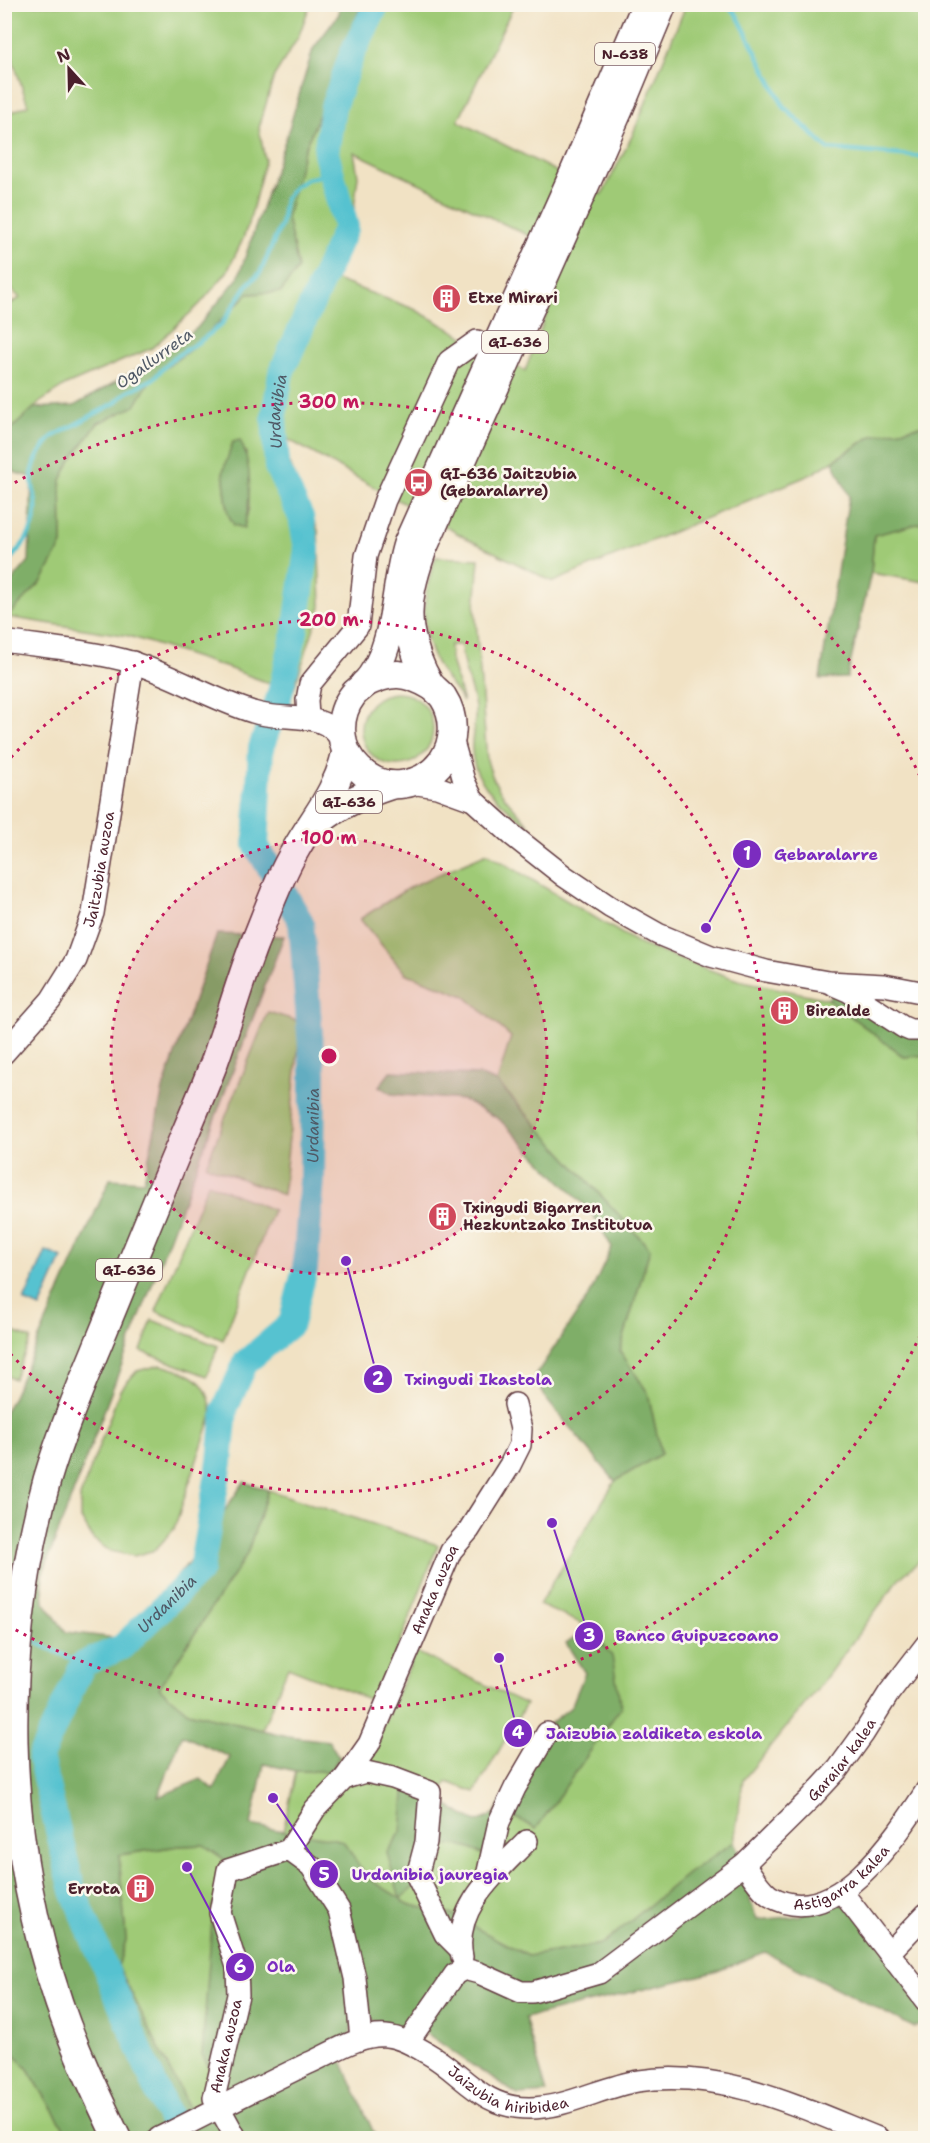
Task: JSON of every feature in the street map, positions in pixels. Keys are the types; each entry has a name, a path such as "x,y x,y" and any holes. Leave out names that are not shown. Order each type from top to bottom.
{"main road":[{"name":"GI-636","path":"117,2139 75,2047 59,2003 45,1958 24,1864 14,1775 13,1691 24,1581 35,1528 48,1478 70,1411 214,1063 253,948 289,862 336,785 344,748 342,721 345,708 376,666 387,644 400,568 407,544 604,103 639,4"},
{"name":"N-638","path":"604,103 646,4"},
{"name":"GI-636","path":"311,828 341,806 425,777 437,768 446,755 452,738 453,725 449,710 442,696 431,686 421,667 410,628 409,598 414,572 619,110 663,4"},
{"path":"364,684 380,676 398,674 416,677 431,686"},
{"name":"GI-636","path":"344,748 354,765 364,775 377,782 401,784"}],"street":[{"path":"307,718 310,684 358,626 366,556 385,500 449,361 477,340"},
{"path":"4,641 133,662 255,713 307,718 331,717 345,708"},
{"name":"Jaitzubia auzoa","path":"4,1053 51,1000 76,960 93,913 133,662"},
{"path":"307,718 331,728 344,748"},
{"path":"452,738 464,781 473,800"},
{"path":"401,784 437,787 473,800 512,835 564,876 610,907 658,934 711,956 766,971 828,982 884,985 926,993"},
{"path":"828,982 848,991 910,1030 926,1030"},
{"path":"884,985 884,1002 892,1020"},
{"name":"Anaka auzoa","path":"220,2108 214,2098 238,1995 237,1967 220,1912 228,1870 289,1850 315,1809 345,1778 369,1744 451,1551 475,1521 510,1465 519,1445 521,1429 515,1404"},
{"name":"Garaiar kalea","path":"744,1864 838,1769 889,1693 926,1645"},
{"path":"485,1885 500,1821 547,1733"},
{"path":"345,1778 366,1772 393,1778 430,1792 426,1842 417,1876 445,1934 462,1959 479,1973 521,1992 533,1992 598,1973 744,1864"},
{"name":"Astigarra kalea","path":"744,1864 768,1895 790,1905 818,1903 843,1892 877,1858 926,1791"},
{"path":"408,2042 455,1974 462,1959 465,1914 485,1885 527,1841"},
{"path":"289,1850 311,1866 339,1910 355,1978 361,2039"},
{"path":"843,1892 926,2001"},
{"path":"888,1953 926,1914"},
{"name":"Jaizubia hiribidea","path":"159,2139 361,2039 385,2036 408,2042 437,2059 477,2092 504,2104 526,2108 550,2107 638,2081 697,2079 760,2092 878,2139"},
{"path":"220,2108 236,2139"}],"green space":[{"path":"5,5 310,5 298,38 274,76 259,128 265,160 243,239 227,272 200,304 152,348 66,385 39,403 5,435 5,307 20,298 5,283 5,115 28,105 5,37"},
{"path":"339,5 361,5 303,153 287,217 298,268 281,292 248,294 195,346 151,379 135,406 98,423 71,460 61,480 62,544 42,581 5,617 5,589 29,561 32,477 16,473 5,462 5,435 34,408 74,406 143,366 197,328 238,278 287,135 313,49 339,14"},
{"path":"361,5 514,5 458,121 602,195 632,136 686,5 925,5 925,425 872,436 812,474 553,582 466,538 282,436 281,440 300,490 318,530 321,606 294,689 263,681 129,636 7,617 42,581 62,544 61,480 71,460 98,423 135,406 151,379 195,346 248,294 281,292 298,268 287,217 303,153","holes":["354,152 569,255 525,371 414,309 333,279 352,224 358,176","233,442 246,452 249,508 243,528 234,525 228,514 223,472"]},
{"path":"925,425 925,522 874,535 871,573 847,678 820,679 849,496 833,461 872,436"},
{"path":"240,440 247,460 250,483 244,528 234,525 228,514 223,471 233,442"},
{"path":"925,522 925,582 871,573 874,535"},
{"path":"436,557 479,559 475,608 487,760 500,790 531,828 492,794 478,774 472,749 475,708 461,645 450,645 451,660 463,702 432,654 424,613 431,571"},
{"path":"404,693 423,703 431,715 433,729 431,743 423,755 411,763 390,765 371,755 363,743 361,722 371,703 383,695"},
{"path":"487,853 641,945 738,980 828,999 904,1057 925,1055 925,1556 899,1579 816,1691 743,1780 734,1842 687,1874 603,1944 528,1956 450,1914 403,1903 367,1878 343,1841 283,1832 296,1771 330,1771 339,1757 367,1761 416,1652 526,1704 475,1792 447,1782 437,1800 405,1783 402,1832 387,1853 433,1871 441,1844 452,1845 511,1815 536,1829 621,1706 590,1627 539,1605 615,1481 661,1454 648,1393 620,1351 650,1249 497,1082 511,1037 465,996 405,973 360,919 410,887"},
{"path":"217,934 284,936 42,1575 44,1602 66,1632 116,1638 149,1612 195,1554 244,1482 268,1490 247,1554 159,1688 188,1712 287,1736 329,1741 339,1757 330,1771 296,1771 264,1764 251,1825 343,1841 367,1878 400,1898 387,1853 401,1832 405,1782 476,1822 494,1814 544,1728 571,1707 585,1673 566,1643 590,1627 612,1656 621,1707 536,1829 511,1815 484,1855 464,1846 441,1844 433,1871 401,1898 403,1903 450,1914 528,1956 603,1944 687,1874 734,1842 752,1886 750,1900 757,1920 799,1916 842,1892 925,2001 925,2025 913,2027 765,1952 715,1972 525,2018 547,2093 518,2095 426,2033 376,2023 357,2008 342,2061 376,2138 65,2138 64,2128 28,2069 5,2044 4,1412 11,1401 110,1179 144,1181 163,1089","holes":["182,1735 230,1757 214,1790 201,1779 158,1797","204,1845 226,1861 213,1907 202,2055 216,2079 220,2108 195,2120 118,1966 126,1940 119,1855 179,1846"]},
{"path":"836,991 925,1035 925,1055 904,1057 828,999"},
{"path":"268,1012 301,1022 283,1195 206,1165"},
{"path":"391,1071 478,1075 497,1082 650,1249 620,1351 648,1393 661,1454 615,1481 546,1399 535,1376 590,1294 612,1247 592,1213 499,1119 463,1100 391,1094 379,1086"},
{"path":"208,1183 273,1210 223,1340 156,1311"},
{"path":"152,1320 218,1346 207,1376 141,1351"},
{"path":"9,1330 31,1339 14,1379 5,1375 5,1340"},
{"path":"161,1365 190,1375 197,1380 207,1393 212,1415 174,1529 155,1550 134,1556 110,1551 93,1539 80,1517 80,1497 120,1390 137,1371"},
{"path":"268,1490 438,1545 398,1648 373,1701 288,1667 262,1730 188,1712 159,1688 247,1554"},
{"path":"204,1845 226,1861 216,2079 220,2108 195,2120 118,1966 126,1940 119,1855 179,1846"},
{"path":"4,2044 28,2069 64,2128 65,2138 5,2138"}],"water":[{"path":"46,1251 62,1258 40,1308 24,1301"}],"waterway":[{"name":"Urdanibia","path":"179,2138 73,1891 40,1757 83,1664 122,1647 201,1570 220,1462 225,1409 246,1362 291,1324 305,1269 312,1179 313,1073 301,922 256,845 261,748 279,697 295,632 307,549 301,517 277,467 274,416 281,373 346,227 326,153 333,107 352,54 377,4"},
{"path":"726,4 737,15 784,107 828,149 926,157"},
{"name":"Ogallurreta","path":"4,565 21,547 33,526 36,506 32,472 38,456 48,441 115,403 127,392 153,379 172,359 221,325 248,284 260,273 281,225 285,199 294,187 307,179 331,173"},
{"path":"31,1640 83,1664"}],"place":[{"name":"Etxe Mirari","path":"447,298"},
{"name":"GI-636 Jaitzubia (Gebaralarre)","path":"419,483"},
{"name":"Gebaralarre","path":"706,928"},
{"name":"Birealde","path":"785,1011"},
{"name":"Txingudi Bigarren Hezkuntzako Institutua","path":"442,1217"},
{"name":"Txingudi Ikastola","path":"346,1261"},
{"name":"Banco Guipuzcoano","path":"552,1523"},
{"name":"Jaizubia zaldiketa eskola","path":"499,1658"},
{"name":"Urdanibia jauregia","path":"273,1798"},
{"name":"Ola","path":"187,1867"},
{"name":"Errota","path":"141,1889"}]}
